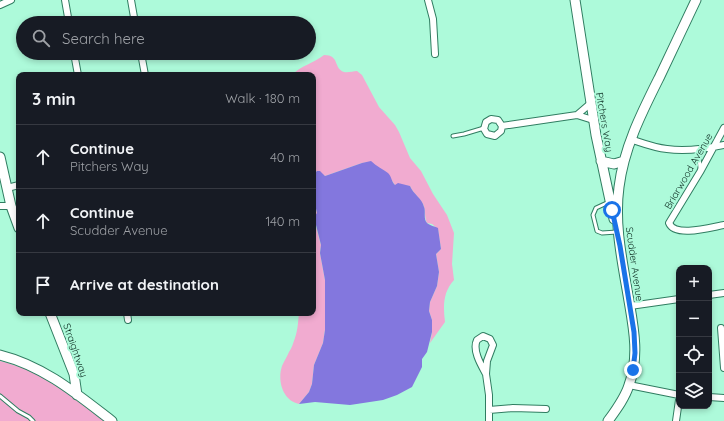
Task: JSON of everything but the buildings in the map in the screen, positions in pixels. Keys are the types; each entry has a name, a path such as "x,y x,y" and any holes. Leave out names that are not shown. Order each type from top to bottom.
{"main road":[{"name":"Pitchers Way","path":"575,0 593,120 620,246"},
{"name":"Scudder Avenue","path":"608,421 620,403 629,385 633,370 635,343 620,246 618,201 621,173 630,139 696,0"},
{"path":"0,157 16,219"},
{"path":"601,161 614,164 624,161"},
{"path":"604,173 621,173"},
{"name":"Straightway","path":"51,316 74,374 77,395"},
{"path":"0,355 21,362 53,377 112,421"}],"street":[{"path":"0,5 11,0"},
{"path":"65,0 68,16"},
{"path":"131,0 134,16"},
{"path":"428,0 432,19 435,54"},
{"path":"75,60 77,72"},
{"path":"142,60 144,72"},
{"path":"577,115 591,103"},
{"path":"502,126 577,115 593,120"},
{"path":"492,118 498,120 502,126 501,131 495,136 487,134 484,128 486,122 492,118"},
{"name":"Briarwood Avenue","path":"724,128 700,172 669,223 674,229 684,231 724,225"},
{"path":"630,139 666,149 696,150 724,145"},
{"path":"7,188 16,186"},
{"path":"0,206 12,206"},
{"path":"712,295 724,293"},
{"path":"630,306 676,300"},
{"path":"127,316 128,320"},
{"path":"721,328 724,368"},
{"path":"486,374 480,363 475,346 477,340 483,336 490,339 493,346 487,361 486,374 489,421"},
{"path":"629,385 676,394"},
{"path":"712,397 724,398"},
{"path":"489,410 513,408 546,409"},
{"path":"676,421 678,409"}],"lane":[{"path":"453,136 484,128"},
{"path":"696,150 700,160 700,172"},
{"path":"610,202 596,208 593,215 597,231 602,234 617,232"},
{"path":"0,396 33,421"}],"shaded area":[{"path":"324,55 329,56 334,59 338,68 344,72 357,71 362,75 379,107 395,125 410,158 421,171 433,194 447,215 454,233 452,264 454,280 446,294 444,310 445,322 430,343 432,320 429,311 430,302 437,286 439,272 436,254 441,249 438,229 432,224 427,223 424,206 410,186 395,185 386,172 371,162 362,163 325,176 317,171 316,172 316,72 295,72"},
{"path":"371,161 388,173 395,185 398,183 410,186 423,204 427,223 438,228 441,249 436,254 439,272 437,286 430,302 429,311 432,320 432,332 427,352 422,359 422,367 412,387 397,395 383,400 350,405 315,402 299,404 309,392 312,384 314,365 323,343 325,330 325,280 320,253 321,245 316,225 316,172 320,171 325,176"},
{"path":"316,227 321,245 320,253 325,280 325,330 323,343 314,365 312,384 309,392 299,404 293,402 285,395 280,378 282,366 291,349 297,329 299,316 316,316"},
{"path":"0,361 29,371 56,385 105,421 0,421"}],"route":[{"path":"612,210 620,246 634,332 635,353 633,370"}]}
